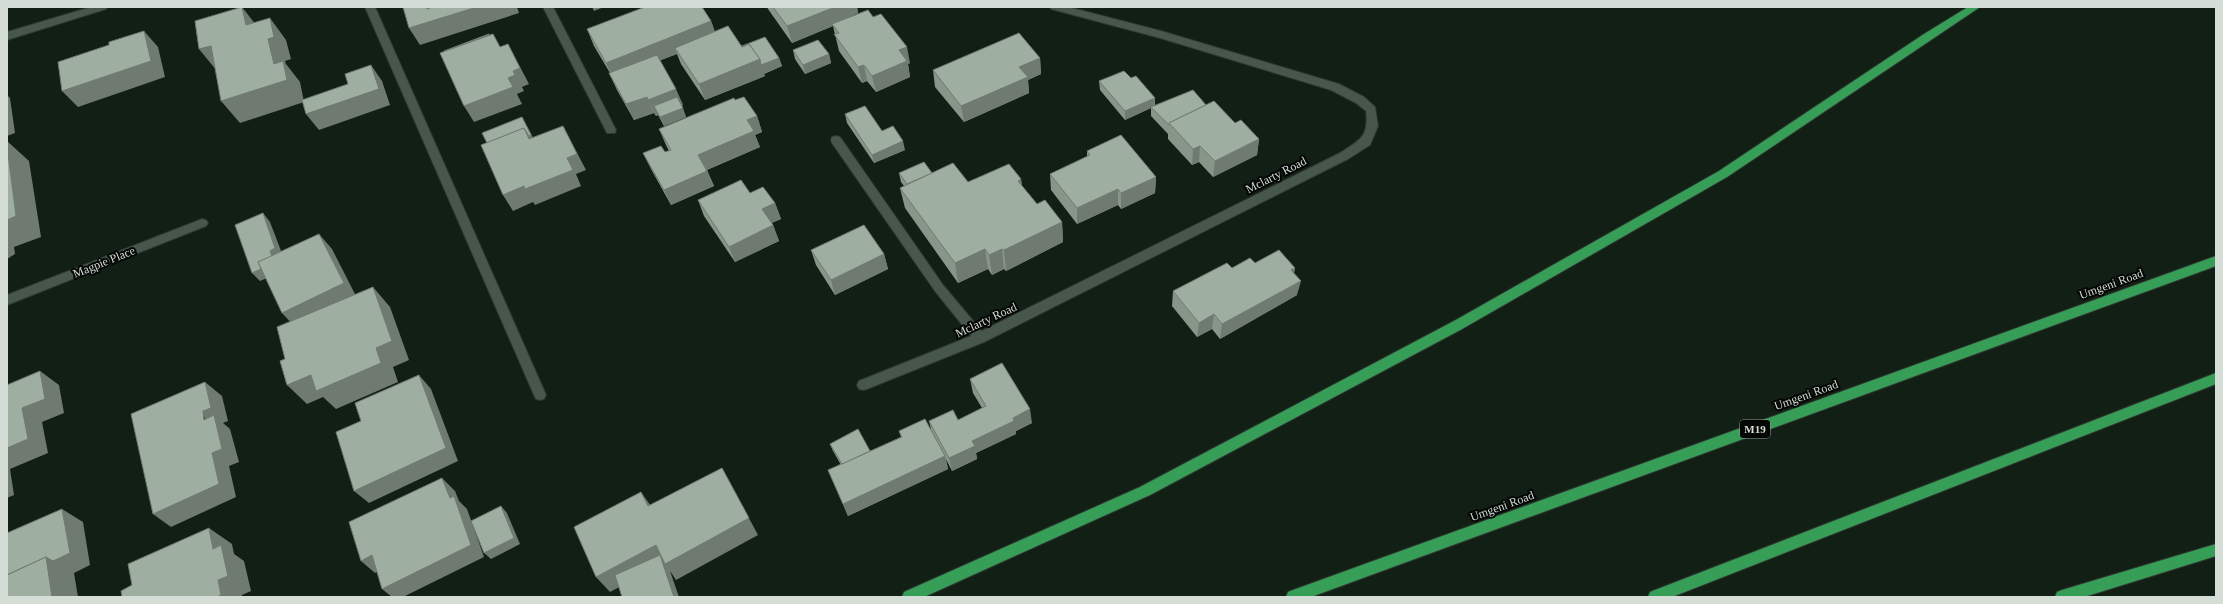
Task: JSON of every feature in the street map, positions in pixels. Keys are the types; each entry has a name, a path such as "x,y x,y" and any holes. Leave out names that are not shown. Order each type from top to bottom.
{"highway":[{"path":"909,597 1145,490 1458,325 1723,174 1928,36 1975,7"},
{"name":"Umgeni Road","path":"1293,597 2216,261"},
{"path":"1655,597 2216,378"},
{"path":"2062,597 2216,550"}],"street":[{"path":"7,36 102,7"},
{"path":"370,7 540,395"},
{"path":"548,7 611,130"},
{"name":"Mclarty Road","path":"863,385 980,338 1344,156 1366,142 1373,126 1371,110 1360,100 1335,86 1055,7"},
{"path":"836,140 939,288 980,338"},
{"name":"Magpie Place","path":"7,300 202,223"}],"building":[{"path":"242,7 246,25 270,18 274,37 268,39 274,64 283,61 287,80 221,101 211,46 199,49 195,21"},
{"path":"403,7 427,7 427,9 432,7 477,7 409,28"},
{"path":"645,7 702,7 711,21 606,63 587,29"},
{"path":"773,7 835,7 787,26"},
{"path":"868,10 873,17 881,14 907,47 899,50 907,61 872,76 864,65 858,67 834,34 839,33 832,24"},
{"path":"728,26 742,47 749,44 760,59 699,84 675,48"},
{"path":"144,31 151,61 62,91 58,62 109,45 109,42"},
{"path":"1019,33 1040,58 1019,67 1028,77 961,106 933,70"},
{"path":"489,34 445,52 444,51"},
{"path":"493,34 500,47 508,44 520,68 513,71 515,75 508,78 513,87 464,106 440,53"},
{"path":"765,37 779,58 761,65 760,59 749,44 742,46"},
{"path":"818,40 829,54 803,65 793,50"},
{"path":"657,55 676,89 648,100 647,97 626,104 609,73"},
{"path":"371,65 379,89 306,114 302,100 348,84 345,74"},
{"path":"1124,71 1131,78 1136,76 1155,98 1125,111 1099,81"},
{"path":"1193,90 1206,105 1169,123 1169,125 1151,107"},
{"path":"677,97 683,108 660,117 654,106"},
{"path":"744,97 757,116 747,120 754,131 698,155 707,171 664,190 643,153 661,146 665,152 671,150 659,129 734,98 735,100"},
{"path":"1214,101 1235,123 1241,120 1259,139 1215,161 1200,146 1193,149 1169,123"},
{"path":"865,106 882,131 893,126 903,141 872,155 845,114"},
{"path":"522,117 531,135 529,136 524,128 487,143 482,133"},
{"path":"563,126 577,154 567,158 573,170 525,189 524,186 503,195 481,145 524,128 529,139"},
{"path":"1121,135 1156,177 1121,193 1118,189 1077,208 1050,174 1090,155 1087,151"},
{"path":"7,146 16,216 7,220"},
{"path":"924,162 932,173 907,184 899,173"},
{"path":"953,163 968,182 1009,164 1021,179 1018,181 1037,204 1045,200 1062,222 1004,250 1002,249 989,255 985,249 955,263 900,188"},
{"path":"741,180 750,193 763,187 775,203 762,209 773,225 729,247 698,200"},
{"path":"263,213 275,248 270,251 272,256 258,262 261,269 252,273 235,225"},
{"path":"864,225 884,254 831,280 811,250"},
{"path":"319,234 344,283 282,313 258,262"},
{"path":"1279,250 1295,268 1291,270 1301,281 1222,324 1214,314 1199,323 1173,291 1227,263 1232,268 1250,258 1255,263"},
{"path":"373,287 392,341 376,348 381,363 316,391 311,375 287,385 280,361 285,359 277,327"},
{"path":"1002,363 1030,409 1013,418 1014,421 972,441 975,446 949,458 929,421 953,410 958,420 986,406 970,379"},
{"path":"40,371 45,399 22,408 28,439 7,448 7,385"},
{"path":"419,375 446,448 354,491 336,432 361,421 355,403"},
{"path":"205,382 211,408 203,411 204,420 214,415 222,449 212,453 219,484 153,514 131,414"},
{"path":"925,419 945,456 843,504 828,470 902,437 899,431"},
{"path":"858,429 870,451 842,464 830,444"},
{"path":"722,468 749,518 665,564 656,545 596,577 574,527 641,492 648,506"},
{"path":"442,478 450,498 454,496 471,545 382,589 372,555 361,561 349,522"},
{"path":"501,506 514,538 484,553 471,521"},
{"path":"62,509 70,553 53,561 46,557 7,575 7,533"},
{"path":"209,528 213,549 221,545 228,576 218,580 221,595 217,597 122,597 121,591 132,585 128,564"},
{"path":"660,555 674,597 622,597 615,575"},
{"path":"46,557 52,597 7,597 7,575"}]}
